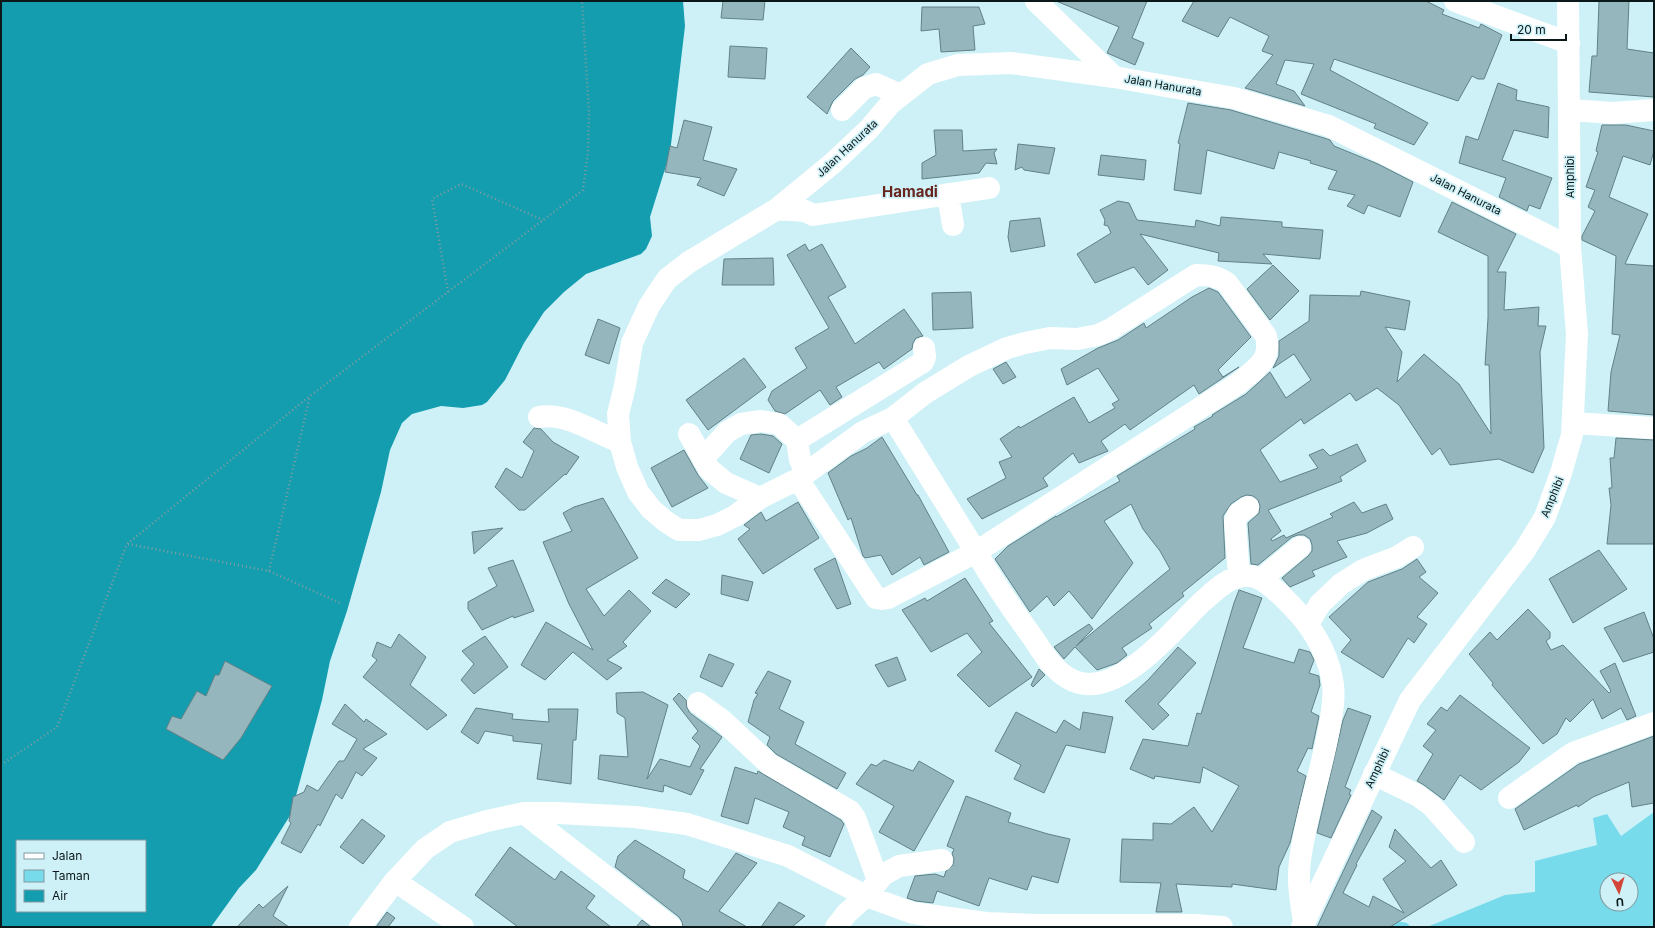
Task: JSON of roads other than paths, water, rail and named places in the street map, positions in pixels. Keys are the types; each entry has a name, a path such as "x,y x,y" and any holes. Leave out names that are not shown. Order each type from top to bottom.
{"street":[{"path":"1036,1 1114,77"},
{"path":"1455,1 1569,43"},
{"name":"Amphibi","path":"1303,925 1410,700 1525,550 1545,517 1561,473 1572,435 1577,334 1570,247 1568,1"},
{"name":"Jalan Hanurata","path":"760,498 735,516 718,525 699,530 679,530 651,509 638,492 627,467 620,442 618,414 625,386 632,343 649,306 667,279 689,262 777,209 833,163 869,129 891,103 928,74 958,65 1011,63 1114,77 1234,98 1330,126 1570,247"},
{"path":"842,110 864,88 876,84 901,95"},
{"path":"1570,110 1613,113 1654,110"},
{"path":"777,209 805,211 813,214 989,188"},
{"path":"948,194 953,225"},
{"path":"689,434 703,459 709,469 722,480 760,498 802,476 863,432 893,418 925,393 963,370 1006,348 1050,338 1077,339 1098,335 1111,329 1196,275 1220,278 1227,283 1266,336 1269,346 1266,359 1239,383 976,552 882,600 876,598 802,476 797,440 779,424 761,421 742,424 727,432 703,459"},
{"path":"797,440 923,362 925,357 924,348"},
{"path":"539,417 547,416 561,418 620,442"},
{"path":"893,418 1002,596 1053,666 1069,678 1083,684 1101,684 1130,669 1157,647 1214,591 1230,579 1250,576 1261,579 1290,604 1308,624 1327,660 1333,685 1333,708 1324,759 1309,812 1300,862 1298,888 1303,925"},
{"path":"1573,423 1654,428"},
{"path":"1239,577 1236,521 1238,514 1248,507"},
{"path":"1261,579 1300,547"},
{"path":"1308,624 1320,604 1341,584 1363,570 1397,557 1413,547"},
{"path":"698,703 722,720 769,764 850,811 855,818 872,888"},
{"path":"1508,798 1573,754 1654,723"},
{"path":"1374,774 1417,795 1432,806 1464,842"},
{"path":"524,813 670,927"},
{"path":"360,927 395,881 425,849 450,832 487,821 524,813 558,813 635,817 687,824 788,856 872,888 913,913 986,923 1037,925 1195,925 1222,927"},
{"path":"836,927 847,913 883,875 899,866 942,860"},
{"path":"395,881 463,927"}],"water":[{"path":"1,1 683,1 685,26 670,153 650,217 652,236 646,249 641,254 586,274 564,292 544,312 524,343 505,380 487,402 482,405 463,408 441,406 412,414 402,423 390,450 381,492 347,611 330,661 322,700 291,814 256,870 239,888 211,927 1,927"}],"district":[{"name":"Hamadi","path":"910,192"}]}
